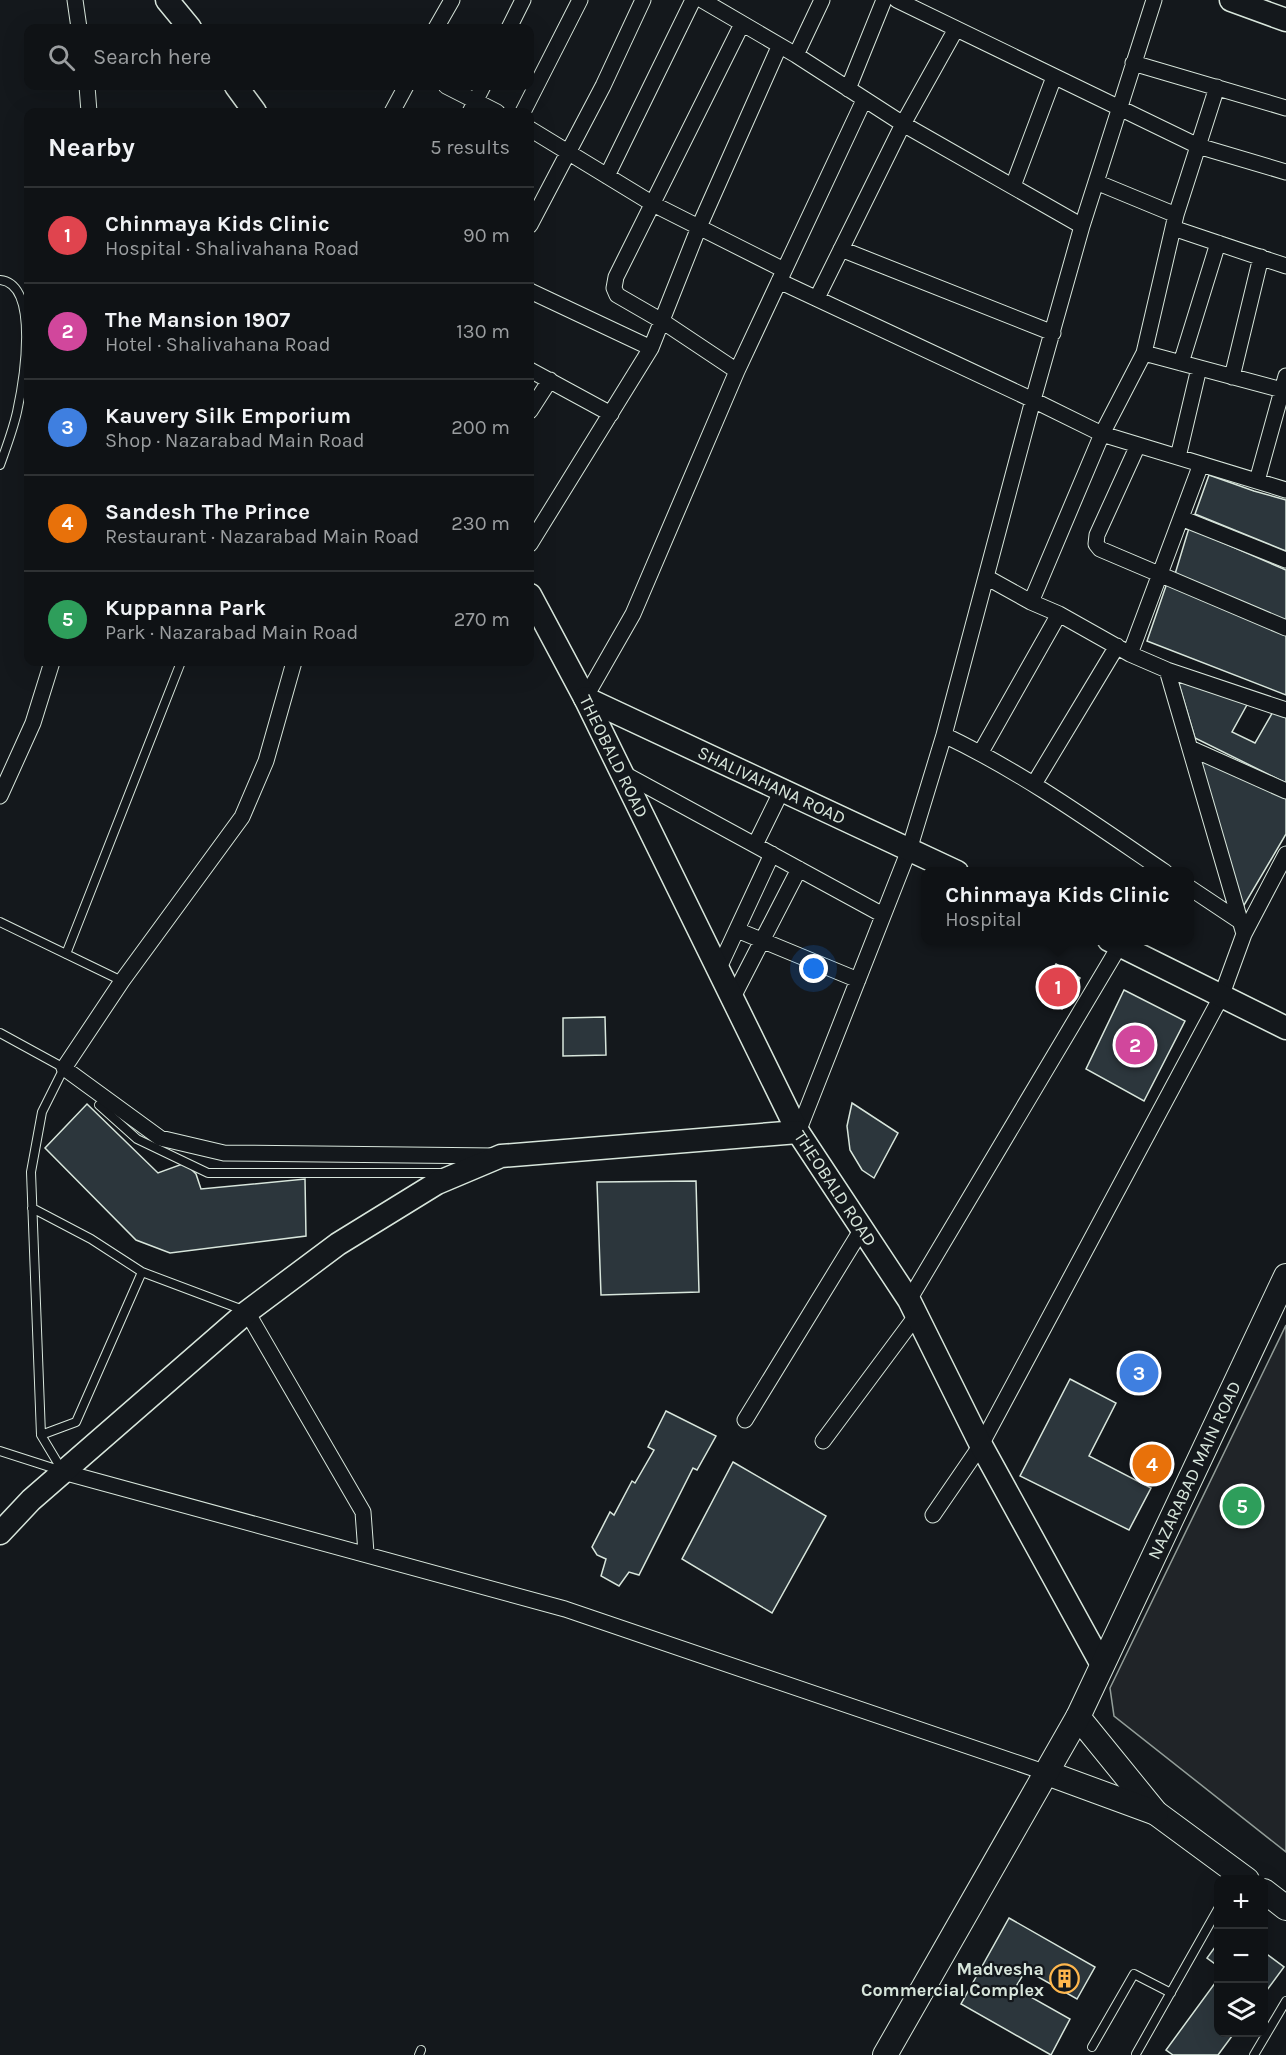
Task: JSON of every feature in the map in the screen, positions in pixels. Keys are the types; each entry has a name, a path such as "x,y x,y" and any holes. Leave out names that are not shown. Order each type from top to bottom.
{"main road":[{"name":"NAZARABAD MAIN ROAD","path":"1102,1665 1286,1276"},
{"path":"885,2055 1047,1773 1078,1717 1102,1665"},
{"path":"1078,1717 1156,1813 1236,1875"},
{"path":"1047,1773 1156,1813"},
{"path":"1268,1895 1286,1908"}],"street":[{"path":"75,0 78,24"},
{"path":"167,0 187,24"},
{"path":"438,24 452,0"},
{"path":"511,24 523,0"},
{"path":"525,108 580,0"},
{"path":"534,217 603,86 643,0"},
{"path":"607,176 693,0"},
{"path":"702,0 796,55 903,124 1082,225"},
{"path":"796,55 822,0"},
{"path":"848,89 884,0"},
{"path":"897,0 1198,146 1286,172"},
{"path":"293,666 266,761 242,817 122,981 64,1068 160,1138 224,1153 501,1156 798,1132 909,850 944,735 1082,225 1154,0"},
{"path":"1231,0 1286,20"},
{"path":"737,371 662,321 617,295 614,288 616,277 742,24"},
{"path":"817,298 903,124 956,29"},
{"path":"534,538 651,348 699,227 779,47"},
{"path":"1133,63 1286,108"},
{"path":"1013,186 1054,76"},
{"path":"1031,602 1102,434 1144,353 1174,221 1217,87"},
{"path":"87,90 89,108"},
{"path":"239,90 252,108"},
{"path":"394,108 404,90"},
{"path":"452,90 472,107 481,90"},
{"path":"585,698 633,614 737,371 864,100"},
{"path":"534,131 653,204 699,227 817,298 1102,434 1286,490"},
{"path":"1096,182 1218,243 1286,266"},
{"path":"1181,363 1218,243"},
{"path":"841,249 1053,333"},
{"path":"1232,377 1261,257"},
{"path":"534,293 651,348"},
{"path":"1144,353 1232,377 1285,386 1257,481"},
{"path":"1178,457 1199,368"},
{"path":"534,372 611,414"},
{"path":"534,405 550,380"},
{"path":"1138,445 1096,535 1096,544 1100,549 1286,628"},
{"path":"1034,784 1123,650 1160,574 1201,464"},
{"path":"1181,518 1286,560"},
{"path":"986,577 1123,650 1167,670 1286,710"},
{"name":"THEOBALD ROAD","path":"534,602 585,698 798,1132 912,1308 981,1445 1102,1665"},
{"path":"981,752 1059,614"},
{"path":"0,796 33,723 51,666"},
{"path":"1167,670 1242,928"},
{"name":"SHALIVAHANA ROAD","path":"585,698 946,867"},
{"path":"944,735 981,752 1034,784 1158,867"},
{"path":"1190,748 1286,791"},
{"path":"621,772 883,915"},
{"path":"755,845 782,790"},
{"path":"718,970 772,854"},
{"path":"933,1515 981,1445 1221,997 1242,928 1286,854"},
{"path":"732,999 799,869"},
{"path":"1194,891 1242,928"},
{"path":"737,930 858,980"},
{"path":"823,1441 912,1308 1113,945"},
{"path":"1118,945 1286,1029"},
{"path":"0,1533 31,1500 247,1311 338,1244 437,1183 501,1156"},
{"path":"745,1420 862,1229"},
{"path":"247,1311 363,1512 366,1553"},
{"path":"63,1472 565,1609 1047,1773"}],"lane":[{"path":"0,280 5,281 21,294 24,311"},
{"path":"0,465 17,414 24,371"},
{"path":"66,954 179,666"},
{"path":"0,922 122,981"},
{"path":"0,1033 64,1068 42,1112 31,1172 41,1435 63,1472"},
{"path":"99,1105 137,1139 208,1173 461,1173"},
{"path":"32,1208 91,1239 142,1272 247,1311"},
{"path":"41,1435 76,1422 142,1272"},
{"path":"0,1451 63,1472"},
{"path":"1136,2054 1214,1916"},
{"path":"1092,2047 1134,1974 1171,1993"},
{"path":"1254,2055 1286,2001"}],"shaded area":[{"path":"1286,1325 1286,1852 1114,1716 1110,1688"}],"building":[{"path":"1209,475 1286,500 1286,551 1195,514"},
{"path":"1189,528 1286,570 1286,621 1175,574"},
{"path":"1167,583 1286,634 1286,695 1147,641"},
{"path":"1177,678 1248,703 1232,732 1255,743 1274,710 1286,714 1286,783 1195,738"},
{"path":"1198,759 1286,794 1286,834 1243,907"},
{"path":"1056,964 1080,978 1062,1009 1038,995"},
{"path":"1124,990 1185,1021 1144,1101 1086,1069"},
{"path":"605,1017 606,1055 563,1056 563,1018"},
{"path":"852,1103 898,1133 874,1178 862,1170 850,1150 847,1126"},
{"path":"87,1104 158,1173 185,1163 196,1174 201,1189 305,1179 306,1236 170,1253 136,1240 45,1148"},
{"path":"696,1181 699,1292 601,1295 597,1182"},
{"path":"1070,1379 1116,1403 1089,1456 1151,1488 1129,1530 1020,1476"},
{"path":"666,1411 716,1436 697,1470 693,1468 639,1575 629,1572 619,1586 601,1576 606,1559 597,1555 592,1547 610,1512 614,1515 632,1481 635,1483 654,1450 648,1447"},
{"path":"733,1462 826,1516 772,1613 682,1559"},
{"name":"Madvesha Commercial Complex","path":"1009,1918 1095,1967 1077,1999 1026,1970 1015,1988 1070,2019 1051,2055 961,2004"},
{"path":"1214,1948 1214,1963 1207,1958"},
{"path":"1268,1955 1284,1967 1268,1989"},
{"path":"1214,1984 1214,2037 1231,2037 1218,2055 1173,2055 1166,2050"}],"place":[{"name":"Chinmaya Kids Clinic","path":"1058,987"},
{"name":"The Mansion 1907","path":"1135,1045"},
{"name":"Kauvery Silk Emporium","path":"1139,1373"},
{"name":"Sandesh The Prince","path":"1152,1464"},
{"name":"Kuppanna Park","path":"1242,1506"},
{"name":"Madvesha Commercial Complex","path":"1065,1979"}]}
